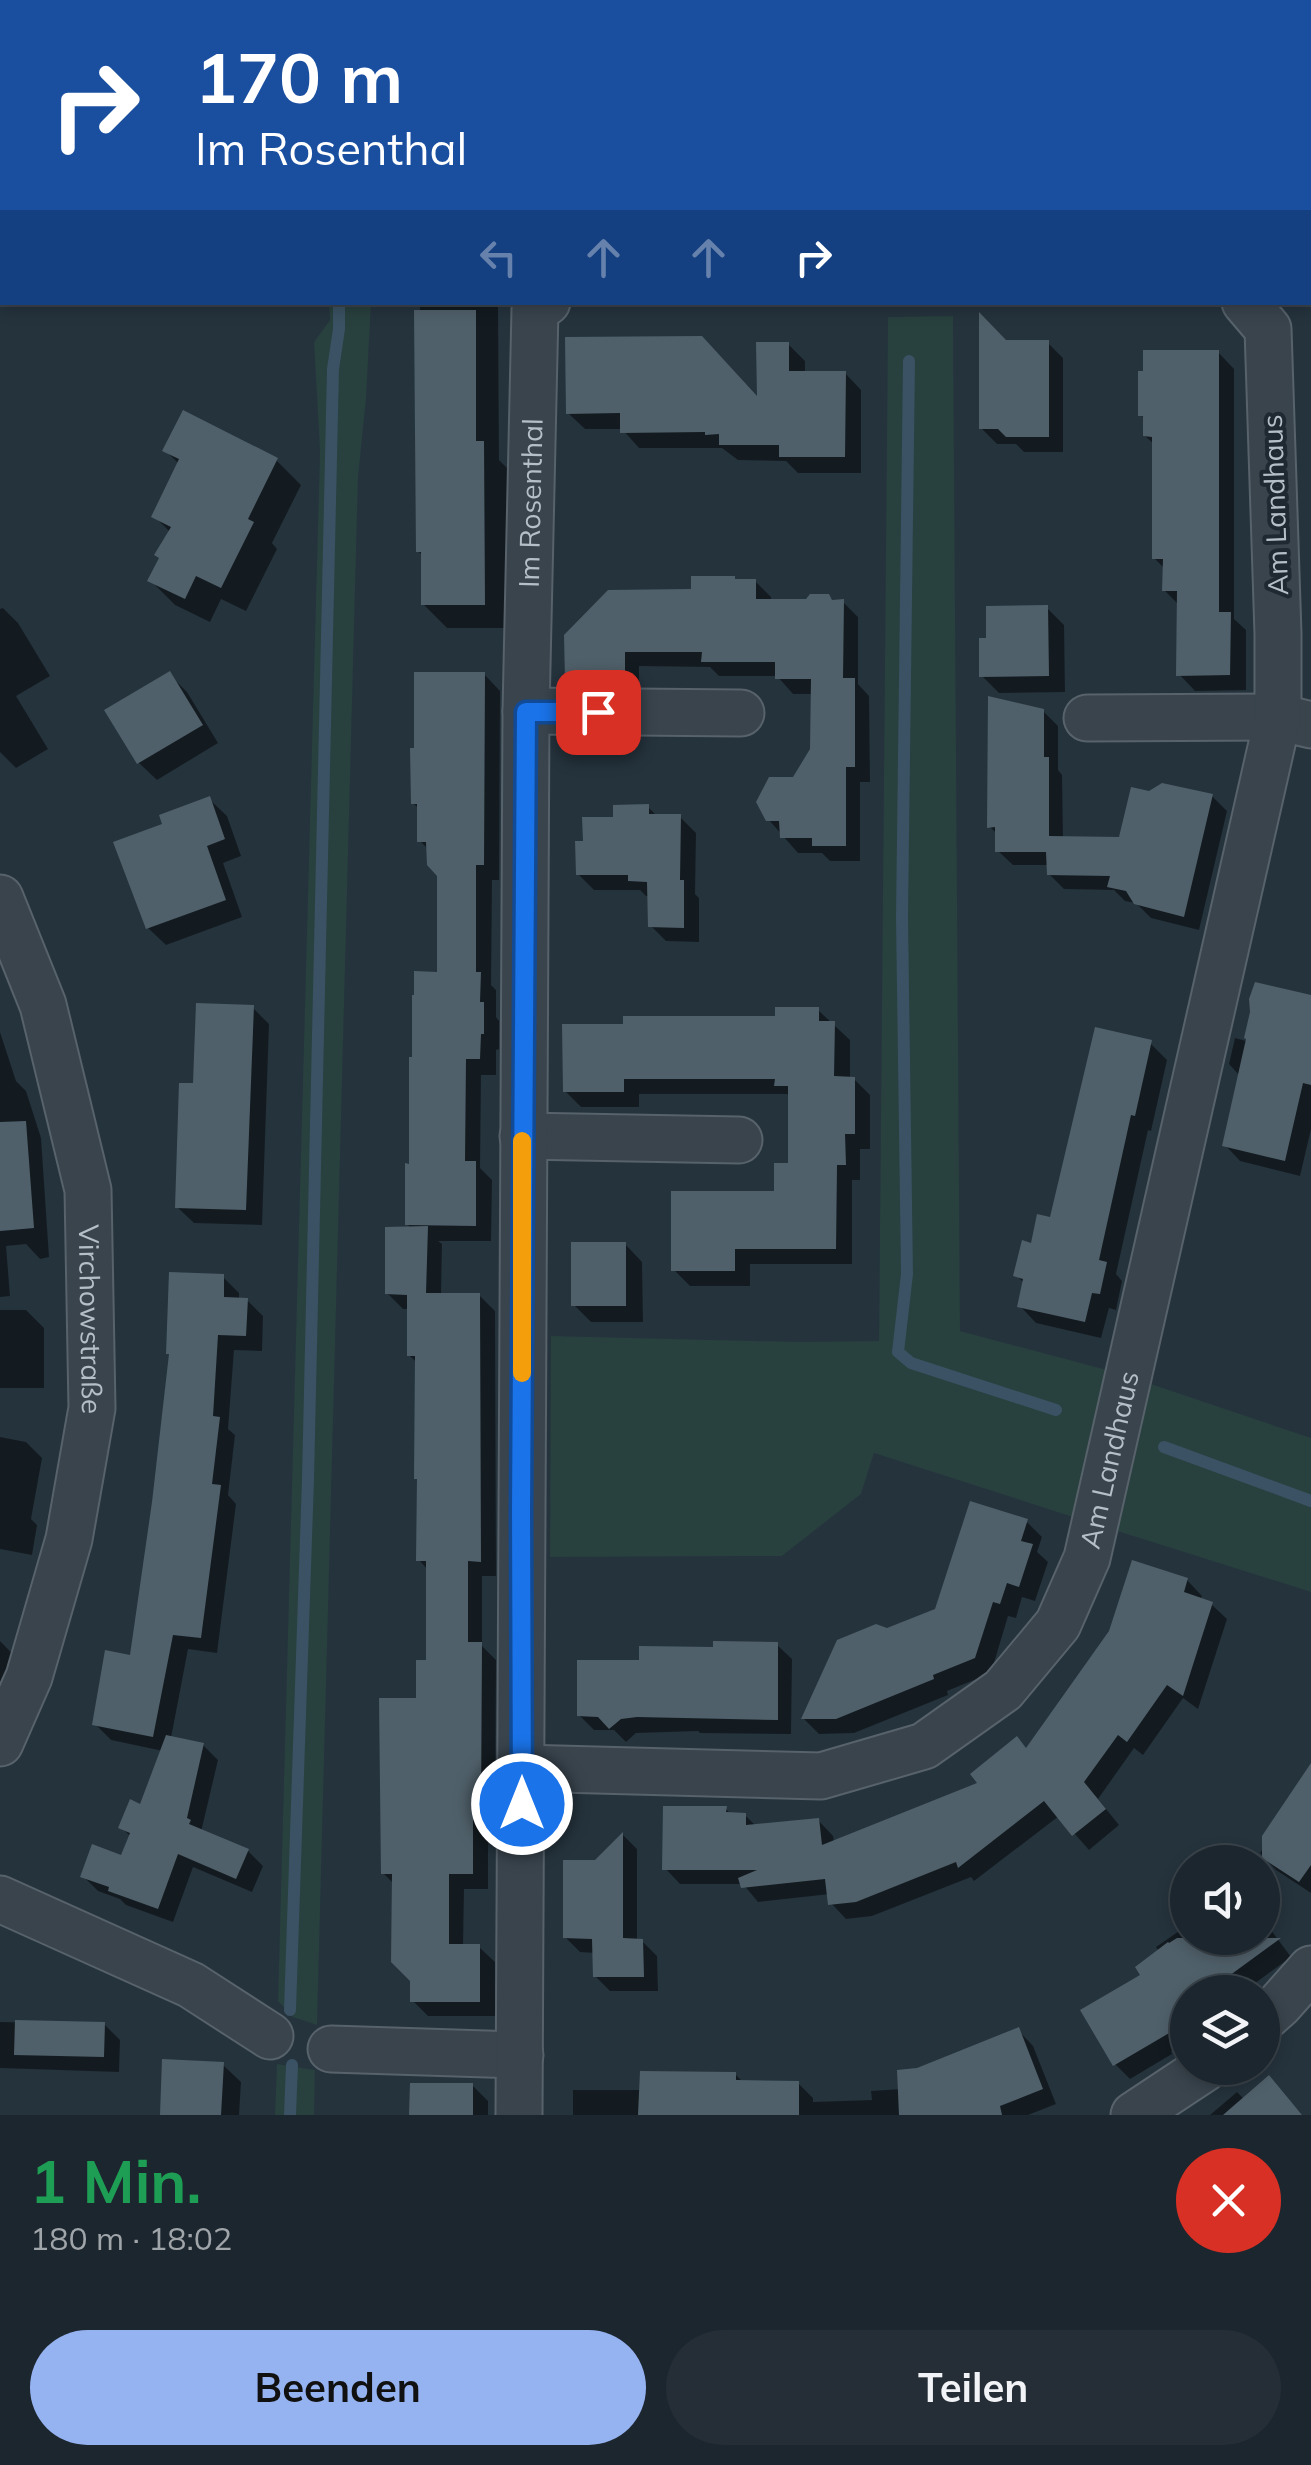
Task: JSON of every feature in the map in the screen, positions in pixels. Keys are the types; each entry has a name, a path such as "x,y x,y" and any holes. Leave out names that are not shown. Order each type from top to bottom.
{"street":[{"name":"Im Rosenthal","path":"520,2115 526,712 535,309 542,305"},
{"name":"Am Landhaus","path":"522,1768 821,1776 924,1746 1003,1690 1058,1624 1087,1558 1294,721 1278,614 1268,329 1247,305"},
{"path":"526,712 740,714"},
{"path":"1088,718 1294,721"},
{"name":"Virchowstraße","path":"0,898 43,1004 88,1190 92,1408 69,1539 29,1677 0,1743"},
{"path":"522,1136 739,1140"},
{"path":"0,1899 191,1984 270,2036"},
{"path":"1280,2005 1311,1969"},
{"path":"330,2048 520,2055"},
{"path":"1134,2115 1179,2085"}],"green space":[{"path":"329,305 371,305 358,477 317,2025 293,2017 278,2001 320,451 314,342 330,320"},
{"path":"953,316 960,1331 1107,1370 1073,1517 874,1453 861,1494 782,1556 550,1557 551,1336 879,1341 888,317"},
{"path":"1145,1382 1311,1438 1311,1592 1114,1530"},
{"path":"277,2064 315,2070 314,2115 275,2115"}],"building":[{"path":"414,310 476,310 476,441 484,441 485,605 421,605 421,552 416,552"},
{"path":"979,312 1006,340 1049,340 1049,437 1006,437 998,429 979,429"},
{"path":"702,336 757,396 756,342 789,342 789,371 846,371 845,457 779,457 779,445 719,445 719,434 705,432 620,433 620,413 566,414 565,337"},
{"path":"1143,350 1219,350 1219,612 1231,612 1230,675 1176,676 1177,591 1162,591 1163,559 1152,559 1152,437 1143,436 1143,416 1138,416 1138,371 1143,371"},
{"path":"183,410 278,458 248,519 254,522 221,588 196,576 185,599 147,581 159,558 154,555 171,527 151,517 179,459 162,451"},
{"path":"691,576 756,579 756,599 806,599 810,594 829,594 832,600 844,599 843,678 855,678 855,767 846,767 846,846 812,846 812,838 780,838 779,821 766,821 756,802 769,777 793,777 810,749 811,679 775,679 775,662 701,662 702,652 625,652 625,680 565,680 564,635 608,590 691,589"},
{"path":"1048,605 1049,676 979,677 979,638 986,638 986,606"},
{"path":"170,671 203,725 137,764 104,710"},
{"path":"414,672 485,672 484,865 476,865 476,972 481,972 484,1034 480,1059 466,1059 465,1161 476,1161 476,1226 405,1225 414,971 437,972 437,876 427,865 426,842 417,842 417,804 411,804"},
{"path":"988,696 1044,709 1044,757 1049,757 1049,836 1119,837 1131,787 1149,791 1162,783 1213,794 1184,917 1134,904 1126,891 1107,887 1110,876 1047,875 1046,852 995,852 995,827 987,828"},
{"path":"210,796 225,839 207,846 226,900 146,929 113,842 162,824 159,815"},
{"path":"649,804 649,814 681,814 684,928 648,927 647,882 628,881 628,875 576,875 575,841 583,841 582,817 613,817 613,805"},
{"path":"1255,982 1311,995 1311,1085 1303,1083 1285,1161 1222,1146"},
{"path":"196,1003 254,1005 246,1210 175,1208 179,1083 193,1083"},
{"path":"775,1007 819,1007 819,1021 835,1021 834,1076 855,1077 855,1134 845,1134 846,1165 837,1165 836,1249 735,1249 735,1271 671,1271 671,1191 774,1191 774,1163 788,1163 788,1086 774,1086 775,1079 624,1079 624,1092 563,1092 562,1024 623,1024 623,1016 775,1016"},
{"path":"1095,1027 1152,1040 1099,1260 1107,1262 1100,1294 1092,1293 1085,1322 1017,1307 1023,1279 1013,1276 1022,1240 1031,1243 1037,1214 1050,1217"},
{"path":"26,1121 34,1228 0,1231 0,1122"},
{"path":"428,1226 426,1293 480,1293 481,1562 468,1561 468,1642 482,1642 481,1811 473,1812 473,1874 449,1874 449,1944 480,1944 480,2002 410,2002 410,1981 391,1962 392,1874 381,1874 379,1698 416,1698 416,1660 426,1660 426,1561 416,1561 415,1356 407,1356 407,1295 385,1294 385,1227"},
{"path":"571,1242 626,1242 626,1306 571,1306"},
{"path":"169,1272 224,1274 224,1297 248,1298 246,1336 218,1335 213,1416 220,1417 212,1484 221,1485 201,1638 173,1635 153,1737 92,1725 105,1650 130,1655 169,1354"},
{"path":"970,1501 1028,1519 1021,1541 1033,1544 1019,1587 1007,1583 1000,1604 993,1602 975,1658 836,1719 801,1719 837,1640 876,1624 887,1628 935,1609"},
{"path":"1132,1560 1188,1578 1184,1592 1213,1602 1183,1696 1167,1685 1127,1742 1118,1735 1084,1782 1106,1809 1072,1836 1044,1801 958,1868 956,1862 856,1902 828,1905 825,1879 741,1888 738,1878 757,1870 662,1870 663,1806 727,1806 726,1812 746,1813 746,1825 819,1818 822,1845 977,1783 970,1774 1017,1736 1026,1748 1109,1631"},
{"path":"713,1641 778,1642 778,1720 637,1717 621,1719 609,1729 598,1717 577,1716 577,1660 639,1660 639,1646 713,1647"},
{"path":"166,1735 204,1743 187,1818 191,1820 189,1824 249,1849 236,1879 178,1854 158,1909 80,1877 92,1844 121,1855 130,1833 118,1828 130,1799 140,1804"},
{"path":"1311,1763 1311,1865 1299,1882 1280,1870 1280,1845 1262,1845 1262,1836"},
{"path":"623,1832 623,1938 643,1939 644,1977 593,1977 592,1939 563,1938 563,1860 595,1860"},
{"path":"1169,1943 1170,1955 1258,1955 1230,1975 1170,1975 1170,2033 1113,2066 1080,2010 1140,1975 1135,1967"},
{"path":"15,2020 105,2022 104,2057 14,2055"},
{"path":"1019,2027 1043,2089 1000,2106 1002,2115 899,2115 897,2070 917,2068"},
{"path":"162,2059 224,2062 221,2115 160,2115"},
{"path":"640,2071 736,2072 736,2080 799,2081 799,2115 638,2115"},
{"path":"410,2083 473,2083 473,2115 409,2115"},
{"path":"1258,2085 1277,2085 1302,2115 1223,2115"}],"waterway":[{"path":"290,2010 308,1479 333,369 339,305"},
{"path":"909,361 902,917 907,1274 898,1352 911,1363 1056,1410"},
{"path":"1164,1447 1311,1501"},
{"path":"290,2115 292,2065"}],"slow traffic":[{"path":"522,1141 522,1373"}],"route":[{"path":"522,1804 526,712 598,712"}]}
